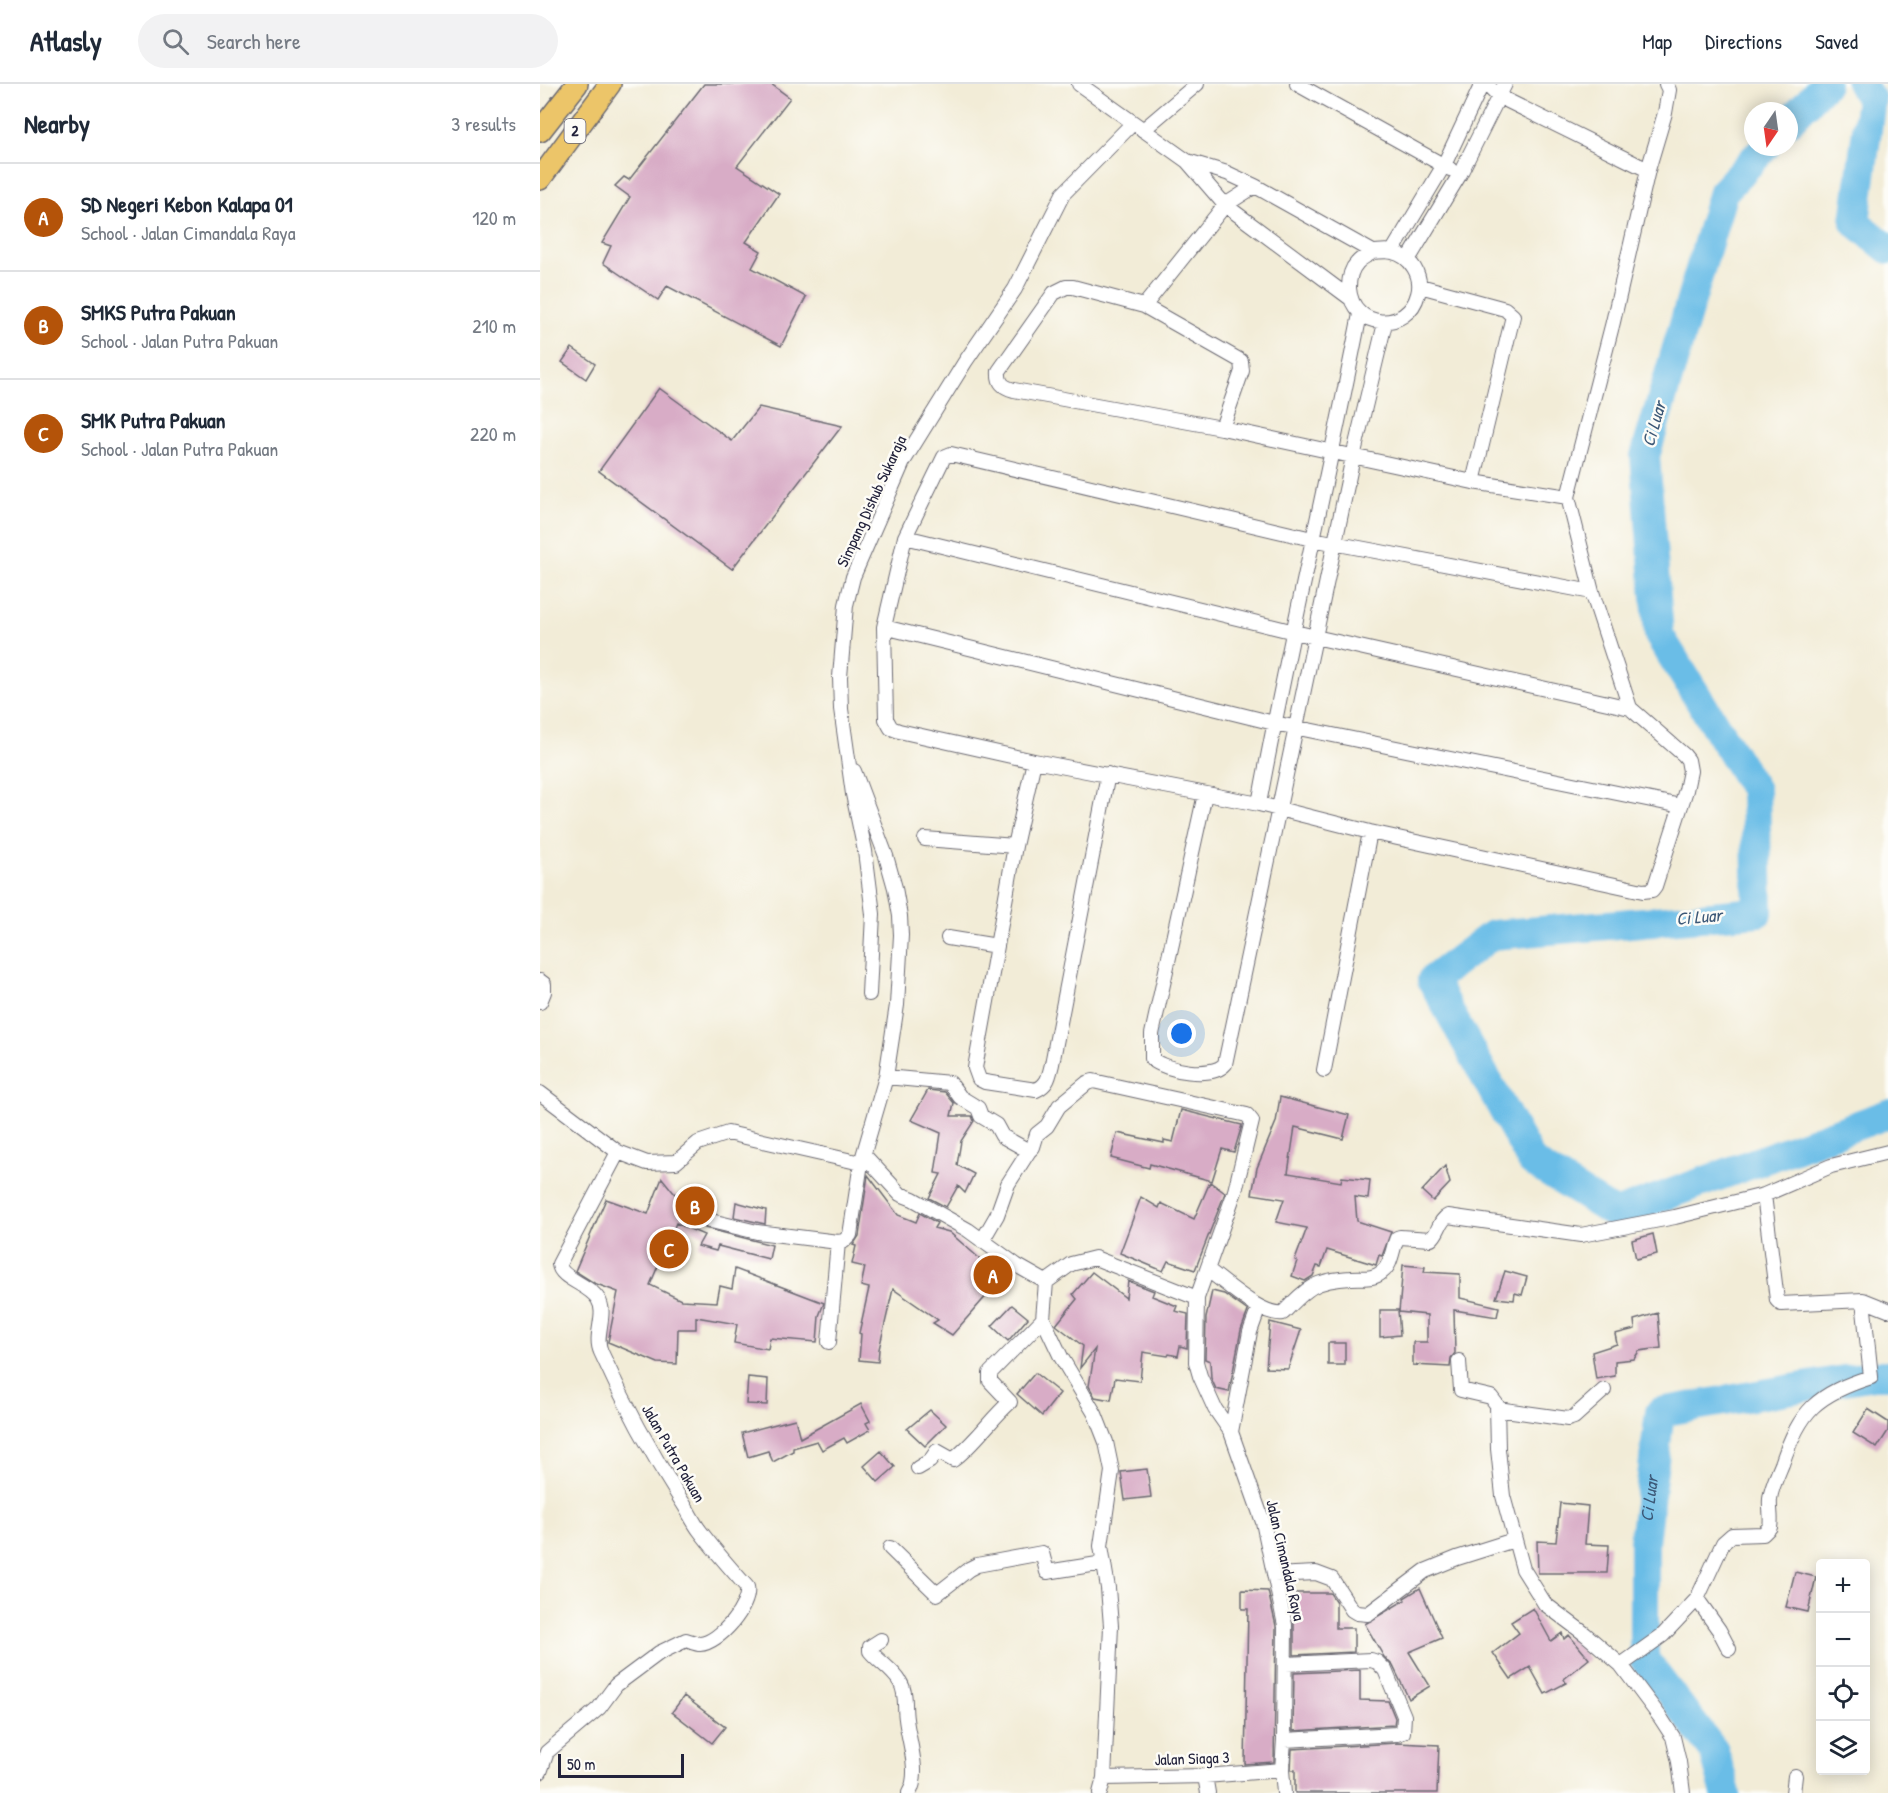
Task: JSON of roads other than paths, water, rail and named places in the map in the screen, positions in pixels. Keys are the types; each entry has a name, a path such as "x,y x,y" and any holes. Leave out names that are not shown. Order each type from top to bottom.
{"highway":[{"name":"2","path":"540,130 577,84"},
{"name":"2","path":"540,179 610,84"}],"street":[{"path":"1079,84 1187,161 1224,205 1350,298 1360,314 1372,320 1385,322 1403,317 1416,304 1420,286 1417,272 1408,260 1392,252 1373,252 1255,186 1227,173 1187,161"},
{"name":"Simpang Dishub Sukaraja","path":"869,994 873,914 865,851 853,794 840,688 846,605 853,577 903,462 965,362 1015,289 1063,194 1138,126 1197,84"},
{"path":"1297,84 1460,174"},
{"path":"1392,252 1444,165 1484,84 1502,90 1648,170"},
{"path":"1630,708 1592,592 1568,497 1613,322 1648,170 1665,113 1669,90 1666,84"},
{"path":"1408,260 1460,174 1502,90"},
{"path":"1144,306 1224,205 1255,186"},
{"path":"1350,298 1349,279 1357,263 1373,252"},
{"path":"1222,428 1242,371 1241,362 1144,306 1073,286 1065,286 1057,290 999,371 998,379 1006,388 1014,390 1222,428 1473,482 1568,497"},
{"path":"1420,286 1505,309 1513,316 1473,482"},
{"path":"1259,804 1360,314"},
{"path":"1205,795 1152,1034 1152,1059 1182,1072 1219,1069 1225,1064 1314,637 1385,322"},
{"path":"905,537 1314,637 1630,708 1688,760 1690,771 1655,886 1652,890 1647,891 1370,832 1259,804 1034,761 891,728 886,718 884,627 905,537 944,457 956,453 1312,539 1592,592"},
{"path":"884,627 1296,728 1681,806"},
{"path":"711,1221 757,1232 838,1242 844,1241 850,1235 862,1159 886,1077 897,1005 900,916 886,856 848,758"},
{"path":"1034,761 1015,846 975,1068 978,1079 985,1082 1036,1090 1047,1082 1108,774"},
{"path":"1324,1070 1370,832"},
{"path":"925,839 1015,846"},
{"path":"948,938 997,946"},
{"path":"540,981 544,984 544,992 540,1002"},
{"path":"886,1077 950,1083 960,1097 978,1108 981,1116 996,1125 1002,1136 1029,1152"},
{"path":"982,1241 997,1215 1008,1184 1033,1147 1037,1134 1047,1126 1059,1106 1087,1083 1093,1082 1247,1115 1252,1121 1235,1191 1197,1298 1095,1258 1071,1264 1046,1282 1043,1319 1061,1357 1095,1414 1106,1442 1112,1471 1101,1545 1111,1626 1104,1778 1100,1793"},
{"path":"540,1093 618,1152 647,1163 676,1162 699,1143 728,1133 862,1159 900,1194 968,1230 1046,1282"},
{"name":"Jalan Putra Pakuan","path":"540,1772 548,1752 599,1708 616,1685 659,1653 686,1640 699,1644 713,1640 737,1617 749,1594 747,1587 700,1531 653,1457 624,1400 597,1344 601,1312 599,1299 585,1285 562,1273 559,1267 618,1152"},
{"path":"1208,1270 1258,1307 1273,1313 1283,1312 1300,1293 1315,1285 1335,1279 1368,1278 1383,1272 1396,1238 1431,1239 1436,1235 1443,1218 1448,1216 1581,1235 1675,1217 1764,1195 1831,1166 1888,1152"},
{"path":"1764,1195 1775,1291 1781,1304 1863,1306 1888,1310"},
{"path":"829,1342 838,1242"},
{"name":"Jalan Cimandala Raya","path":"1197,1298 1198,1369 1206,1392 1231,1432 1263,1521 1285,1625 1286,1664 1282,1770 1284,1793"},
{"path":"1625,1662 1663,1635 1697,1599 1723,1543 1732,1535 1763,1533 1770,1527 1772,1518 1770,1498 1790,1442 1807,1410 1849,1383 1871,1376 1863,1306"},
{"path":"1231,1432 1250,1332 1258,1307"},
{"path":"918,1468 930,1461 937,1451 954,1460 1010,1402 990,1381 990,1373 1043,1319"},
{"path":"1459,1361 1461,1389 1491,1397 1496,1402 1500,1472 1522,1569 1545,1604 1625,1662 1673,1737 1680,1762 1683,1793"},
{"path":"1498,1409 1568,1419 1574,1417 1605,1390"},
{"path":"1274,1575 1316,1573 1332,1579 1352,1610 1368,1614 1425,1571 1514,1540"},
{"path":"890,1548 937,1594 969,1569 984,1563 1042,1553 1047,1572 1104,1563"},
{"path":"1697,1599 1719,1630 1729,1649"},
{"path":"880,1640 870,1647 870,1652 901,1682 905,1698 906,1719 913,1752 913,1787 909,1793"},
{"path":"1284,1740 1397,1734 1403,1730 1404,1716 1385,1670 1377,1662 1371,1660 1286,1664"},
{"name":"Jalan Siaga 3","path":"1104,1778 1206,1776 1282,1770"},
{"path":"1206,1776 1208,1793"},
{"path":"1793,1793 1795,1776"}],"waterway":[{"name":"Ci Luar","path":"1798,112 1825,84"},
{"name":"Ci Luar","path":"1861,84 1871,99 1855,222 1888,249"},
{"name":"Ci Luar","path":"1757,156 1723,192 1645,456 1659,635 1755,790 1758,912 1492,935 1432,980 1532,1162 1615,1214 1888,1114"},
{"name":"Ci Luar","path":"1726,1793 1714,1751 1644,1659 1644,1542 1660,1412 1873,1375 1888,1375"}],"place":[{"name":"SMKS Putra Pakuan","path":"695,1206"},
{"name":"SMK Putra Pakuan","path":"669,1249"},
{"name":"SD Negeri Kebon Kalapa 01","path":"993,1275"}]}
